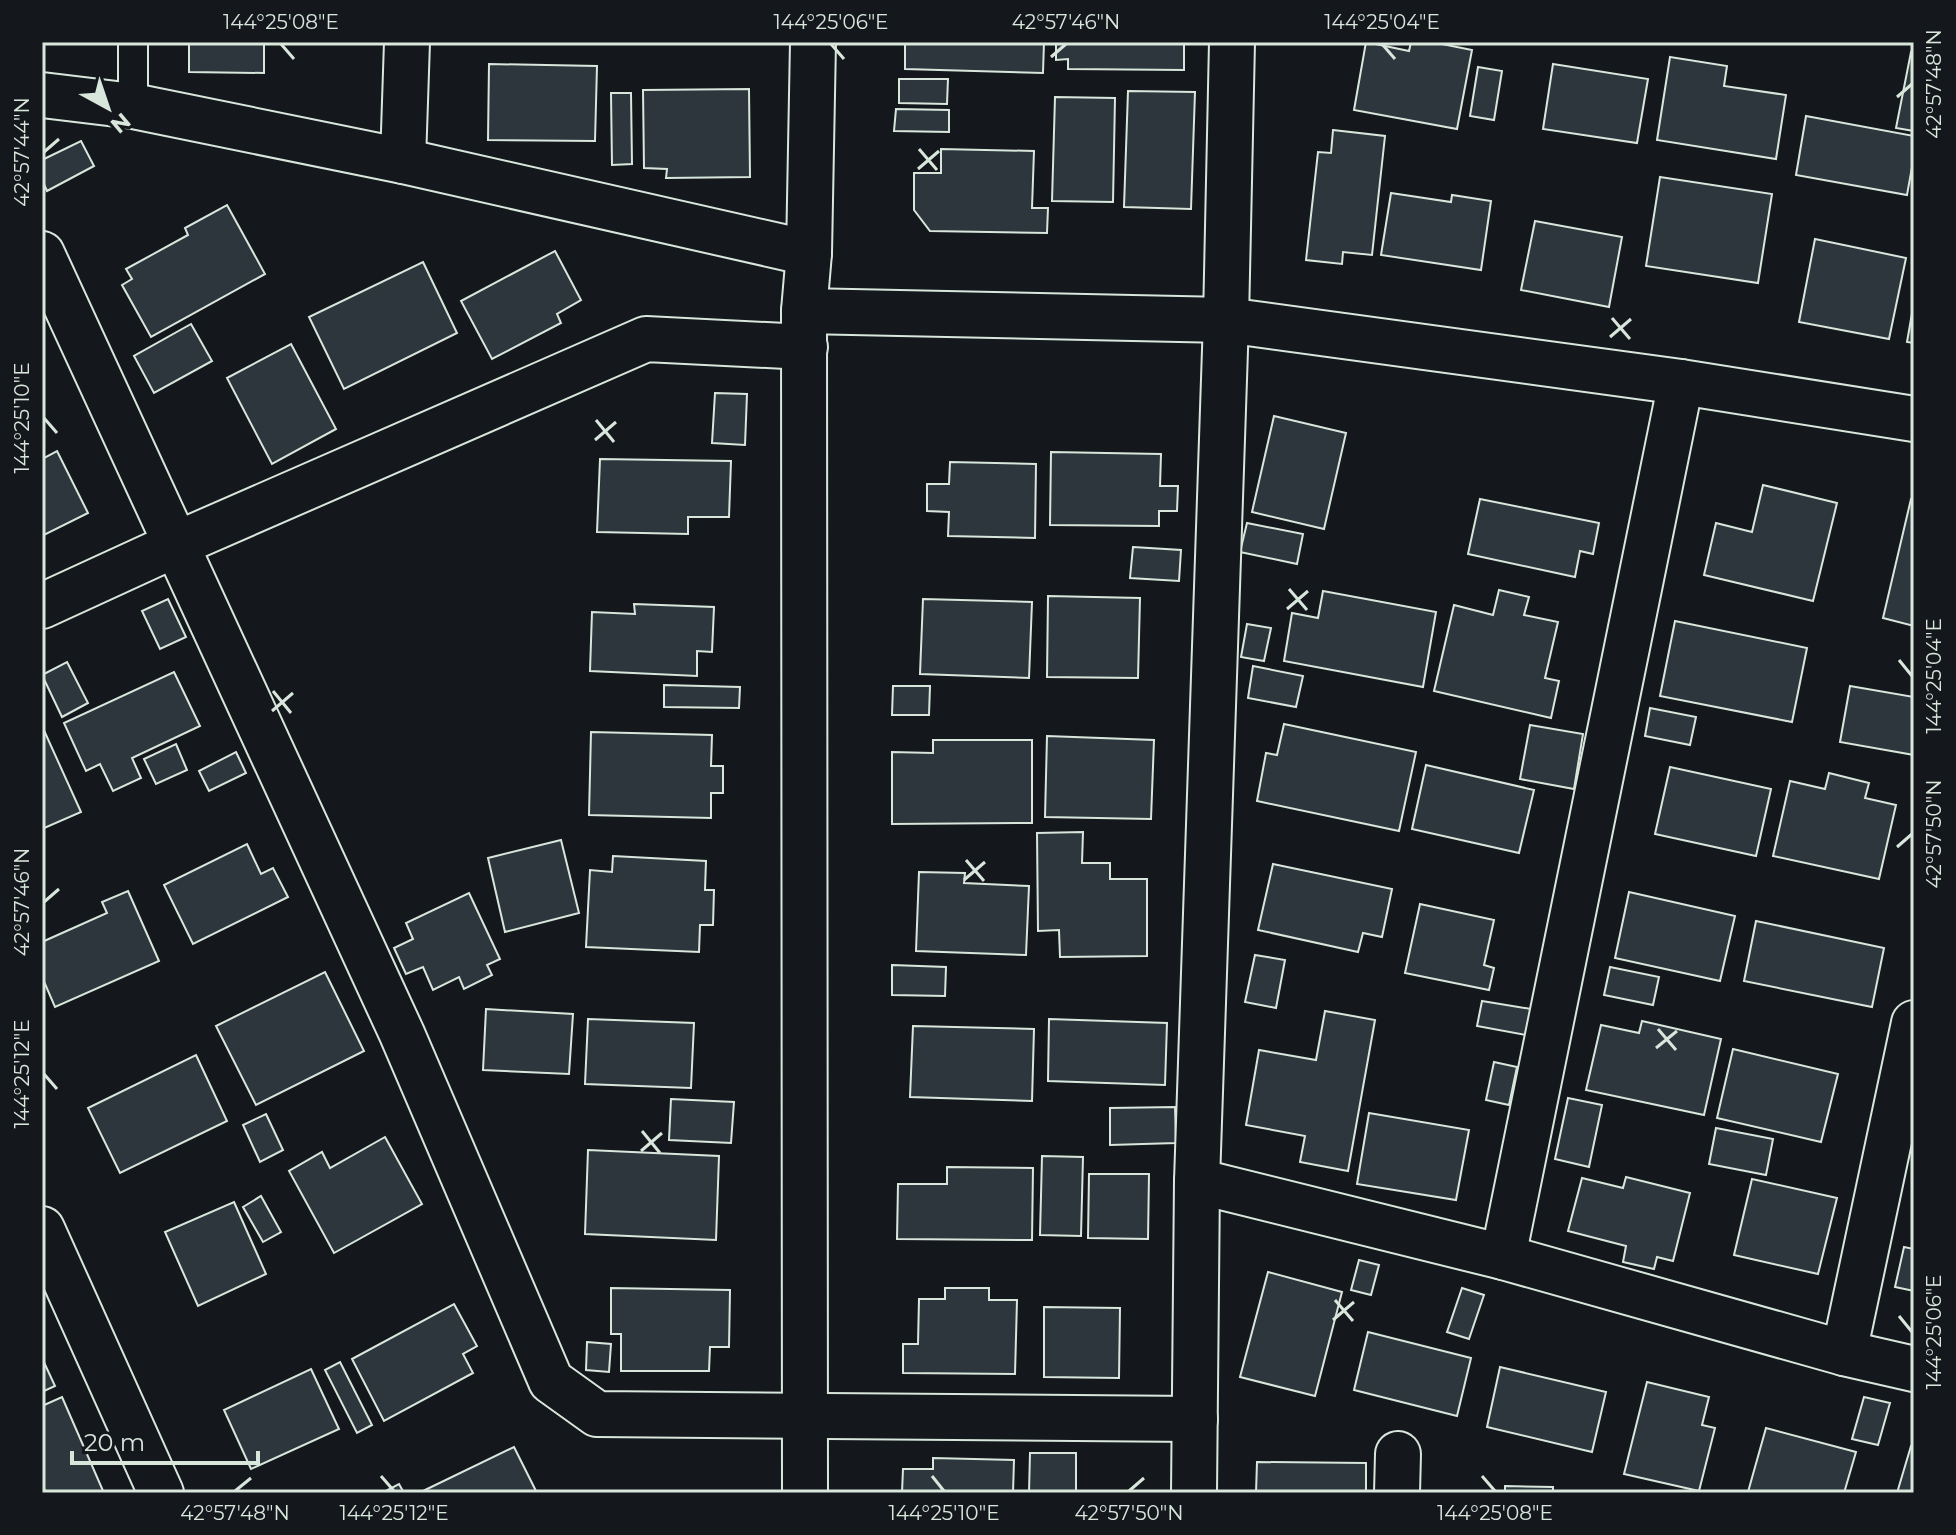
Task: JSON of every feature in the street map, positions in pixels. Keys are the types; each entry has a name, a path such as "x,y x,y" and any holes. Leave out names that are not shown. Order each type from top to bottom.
{"street":[{"path":"403,161 407,42"},
{"path":"805,1493 805,329 813,42"},
{"path":"1194,1493 1197,1181 1226,320 1232,42"},
{"path":"42,95 133,106 403,161 809,253"},
{"path":"42,254 402,1034 551,1381 597,1414 1195,1419"},
{"path":"42,606 646,339 805,329 1226,320 1681,382 1914,419"},
{"path":"1503,1257 1681,382"},
{"path":"1844,1353 1914,1023"},
{"path":"1197,1181 1503,1257 1844,1353 1914,1369"},
{"path":"42,1229 161,1493"}],"lane":[{"path":"133,42 133,106"}],"building":[{"path":"189,42 264,42 264,73 189,72"},
{"path":"905,42 1044,42 1043,73 905,69"},
{"path":"1056,42 1184,42 1184,70 1068,69 1068,59 1056,60"},
{"path":"1366,42 1409,51 1411,42 1432,42 1472,50 1457,129 1354,110"},
{"path":"1911,52 1914,53 1914,131 1896,128"},
{"path":"1670,57 1727,66 1724,86 1786,95 1776,159 1657,140"},
{"path":"489,64 597,66 595,141 488,140"},
{"path":"1553,64 1648,79 1637,143 1543,129"},
{"path":"1478,67 1502,71 1494,120 1470,116"},
{"path":"899,79 948,79 947,104 899,103"},
{"path":"749,89 750,177 666,178 667,169 644,168 643,90"},
{"path":"1128,91 1195,92 1191,209 1124,207"},
{"path":"611,93 631,93 632,164 612,165"},
{"path":"1055,97 1115,98 1113,202 1052,201"},
{"path":"896,109 949,110 949,132 894,131"},
{"path":"1806,116 1914,136 1907,195 1796,175"},
{"path":"1333,130 1385,136 1372,255 1343,252 1342,264 1306,260 1318,152 1331,153"},
{"path":"81,141 94,166 47,191 42,180 42,160"},
{"path":"941,149 1034,151 1032,208 1048,208 1047,233 930,231 914,210 914,173 941,173"},
{"path":"1660,177 1772,194 1758,283 1646,266"},
{"path":"1391,193 1451,202 1452,195 1491,201 1481,270 1381,255"},
{"path":"227,205 265,274 151,337 122,285 132,279 126,269 188,235 185,228"},
{"path":"1535,221 1622,237 1609,307 1521,290"},
{"path":"1815,239 1906,258 1889,339 1799,322"},
{"path":"555,251 581,300 557,314 561,323 492,359 461,301"},
{"path":"423,262 457,333 344,389 309,317"},
{"path":"1914,302 1914,343 1907,342"},
{"path":"191,324 212,361 154,393 134,356"},
{"path":"291,344 336,429 272,464 227,378"},
{"path":"715,393 747,394 745,445 712,443"},
{"path":"1274,416 1346,433 1324,529 1252,512"},
{"path":"57,451 88,513 42,536 42,459"},
{"path":"1051,452 1161,454 1160,486 1178,486 1177,511 1159,511 1159,526 1050,525"},
{"path":"600,459 731,461 729,517 688,517 688,534 597,532"},
{"path":"950,462 1036,464 1035,538 948,536 949,512 927,511 927,484 949,484"},
{"path":"1763,485 1837,503 1813,601 1704,575 1716,523 1752,532"},
{"path":"1480,499 1599,523 1593,554 1580,551 1575,577 1468,554"},
{"path":"1911,499 1914,499 1914,626 1883,618"},
{"path":"1247,523 1303,534 1297,564 1240,552"},
{"path":"1133,547 1181,550 1179,581 1130,578"},
{"path":"1499,590 1529,597 1524,615 1558,622 1545,678 1559,681 1551,718 1434,691 1454,605 1493,615"},
{"path":"1323,591 1436,612 1423,687 1284,661 1292,613 1318,618"},
{"path":"1048,596 1140,598 1138,678 1047,677"},
{"path":"168,599 186,637 160,649 142,611"},
{"path":"923,599 1032,602 1029,678 920,674"},
{"path":"634,604 714,607 712,652 697,651 697,676 590,671 592,612 635,614"},
{"path":"1675,621 1807,648 1792,722 1660,696"},
{"path":"1247,624 1271,628 1264,661 1241,657"},
{"path":"67,662 88,703 62,717 42,675"},
{"path":"1253,666 1303,676 1296,707 1248,698"},
{"path":"174,672 200,726 132,758 141,778 113,791 100,764 86,771 64,723"},
{"path":"664,685 740,687 739,708 664,707"},
{"path":"893,686 930,686 929,715 892,715"},
{"path":"1850,686 1914,697 1914,755 1840,742"},
{"path":"1650,708 1696,717 1690,745 1645,736"},
{"path":"1284,724 1416,752 1399,831 1257,801 1266,753 1277,755"},
{"path":"1530,725 1583,734 1574,789 1520,779"},
{"path":"42,726 81,812 42,829"},
{"path":"591,732 712,735 711,766 723,766 723,793 711,793 711,818 589,815"},
{"path":"1047,736 1154,740 1151,819 1045,817"},
{"path":"933,740 1032,740 1032,823 892,824 892,752 933,753"},
{"path":"176,744 187,770 156,784 144,759"},
{"path":"236,752 246,773 209,791 199,771"},
{"path":"1426,765 1534,790 1519,853 1412,829"},
{"path":"1670,767 1771,789 1756,856 1655,834"},
{"path":"1829,773 1869,783 1865,798 1896,805 1879,879 1773,856 1790,781 1825,789"},
{"path":"1083,832 1082,863 1110,863 1110,879 1147,879 1147,956 1060,957 1059,930 1038,931 1037,833"},
{"path":"561,840 579,913 505,932 488,858"},
{"path":"247,844 261,874 273,868 288,897 193,944 164,885"},
{"path":"613,856 706,861 705,890 714,890 713,925 700,925 699,952 586,947 590,870 612,872"},
{"path":"1273,864 1392,889 1382,937 1363,933 1358,952 1258,930"},
{"path":"919,872 965,873 964,883 1029,886 1026,955 916,951"},
{"path":"128,891 159,961 55,1007 42,977 42,942 107,913 102,902"},
{"path":"1629,892 1735,916 1720,981 1615,958"},
{"path":"469,893 500,959 487,965 492,975 464,989 459,977 433,990 423,967 406,974 394,948 413,939 406,923"},
{"path":"1420,904 1494,920 1484,965 1494,968 1489,990 1405,973"},
{"path":"1756,921 1884,948 1872,1007 1744,981"},
{"path":"1255,955 1285,960 1276,1008 1245,1002"},
{"path":"892,965 946,967 945,996 892,995"},
{"path":"1610,967 1659,977 1653,1005 1604,995"},
{"path":"325,972 364,1051 256,1105 216,1026"},
{"path":"1482,1001 1531,1009 1526,1035 1477,1026"},
{"path":"486,1009 573,1014 569,1074 483,1070"},
{"path":"1325,1011 1375,1020 1348,1171 1300,1162 1305,1136 1246,1125 1259,1050 1316,1060"},
{"path":"588,1019 694,1023 691,1088 585,1084"},
{"path":"1049,1019 1167,1023 1165,1085 1048,1081"},
{"path":"1642,1021 1721,1039 1704,1115 1586,1090 1601,1025 1639,1033"},
{"path":"913,1026 1034,1029 1032,1101 910,1097"},
{"path":"1733,1049 1838,1074 1821,1142 1717,1118"},
{"path":"196,1055 227,1121 120,1173 88,1108"},
{"path":"1494,1062 1517,1067 1509,1105 1486,1100"},
{"path":"1568,1098 1602,1105 1589,1167 1555,1159"},
{"path":"671,1099 734,1102 731,1143 669,1140"},
{"path":"1175,1107 1176,1143 1110,1145 1110,1108"},
{"path":"1369,1113 1469,1130 1456,1200 1357,1184"},
{"path":"266,1114 283,1150 260,1162 243,1125"},
{"path":"1716,1128 1773,1139 1766,1175 1709,1164"},
{"path":"385,1137 422,1204 334,1253 289,1171 322,1152 330,1168"},
{"path":"588,1150 719,1156 716,1240 585,1234"},
{"path":"1042,1156 1083,1157 1081,1236 1040,1235"},
{"path":"947,1167 1033,1168 1032,1240 897,1239 898,1184 947,1184"},
{"path":"1089,1174 1149,1174 1148,1239 1088,1238"},
{"path":"1626,1177 1690,1193 1673,1261 1657,1257 1654,1269 1623,1262 1626,1246 1568,1231 1582,1178 1623,1188"},
{"path":"1752,1179 1837,1198 1818,1274 1734,1255"},
{"path":"261,1196 281,1232 263,1242 243,1207"},
{"path":"234,1202 266,1274 198,1306 165,1232"},
{"path":"1904,1247 1914,1249 1914,1291 1895,1287"},
{"path":"1359,1260 1379,1265 1371,1295 1351,1290"},
{"path":"1268,1272 1342,1292 1315,1396 1240,1377"},
{"path":"611,1288 730,1290 729,1347 710,1347 709,1371 621,1371 621,1334 611,1334"},
{"path":"945,1288 989,1288 989,1300 1017,1300 1015,1374 903,1373 903,1344 918,1344 919,1299 945,1299"},
{"path":"1462,1288 1484,1295 1469,1339 1447,1332"},
{"path":"454,1304 477,1346 463,1354 473,1373 384,1421 352,1359"},
{"path":"1044,1307 1120,1308 1119,1378 1044,1377"},
{"path":"1368,1332 1471,1358 1457,1416 1354,1390"},
{"path":"587,1342 611,1344 609,1372 586,1370"},
{"path":"42,1358 55,1386 42,1392"},
{"path":"340,1362 372,1425 357,1433 325,1370"},
{"path":"1500,1367 1606,1392 1592,1452 1487,1427"},
{"path":"311,1369 339,1429 251,1469 224,1410"},
{"path":"1647,1382 1709,1397 1702,1425 1715,1428 1699,1491 1624,1474"},
{"path":"62,1397 104,1493 46,1493 42,1484 42,1406"},
{"path":"1864,1397 1890,1403 1878,1445 1852,1439"},
{"path":"1766,1428 1856,1452 1844,1493 1748,1492"},
{"path":"1911,1446 1914,1447 1914,1493 1897,1493"},
{"path":"514,1447 537,1493 423,1491"},
{"path":"1030,1453 1076,1453 1076,1493 1029,1493"},
{"path":"933,1458 1014,1460 1013,1493 902,1493 903,1469 933,1469"},
{"path":"1257,1462 1366,1463 1366,1493 1256,1493"},
{"path":"399,1484 404,1493 382,1493"},
{"path":"1505,1486 1553,1487 1553,1493 1505,1493"}]}
